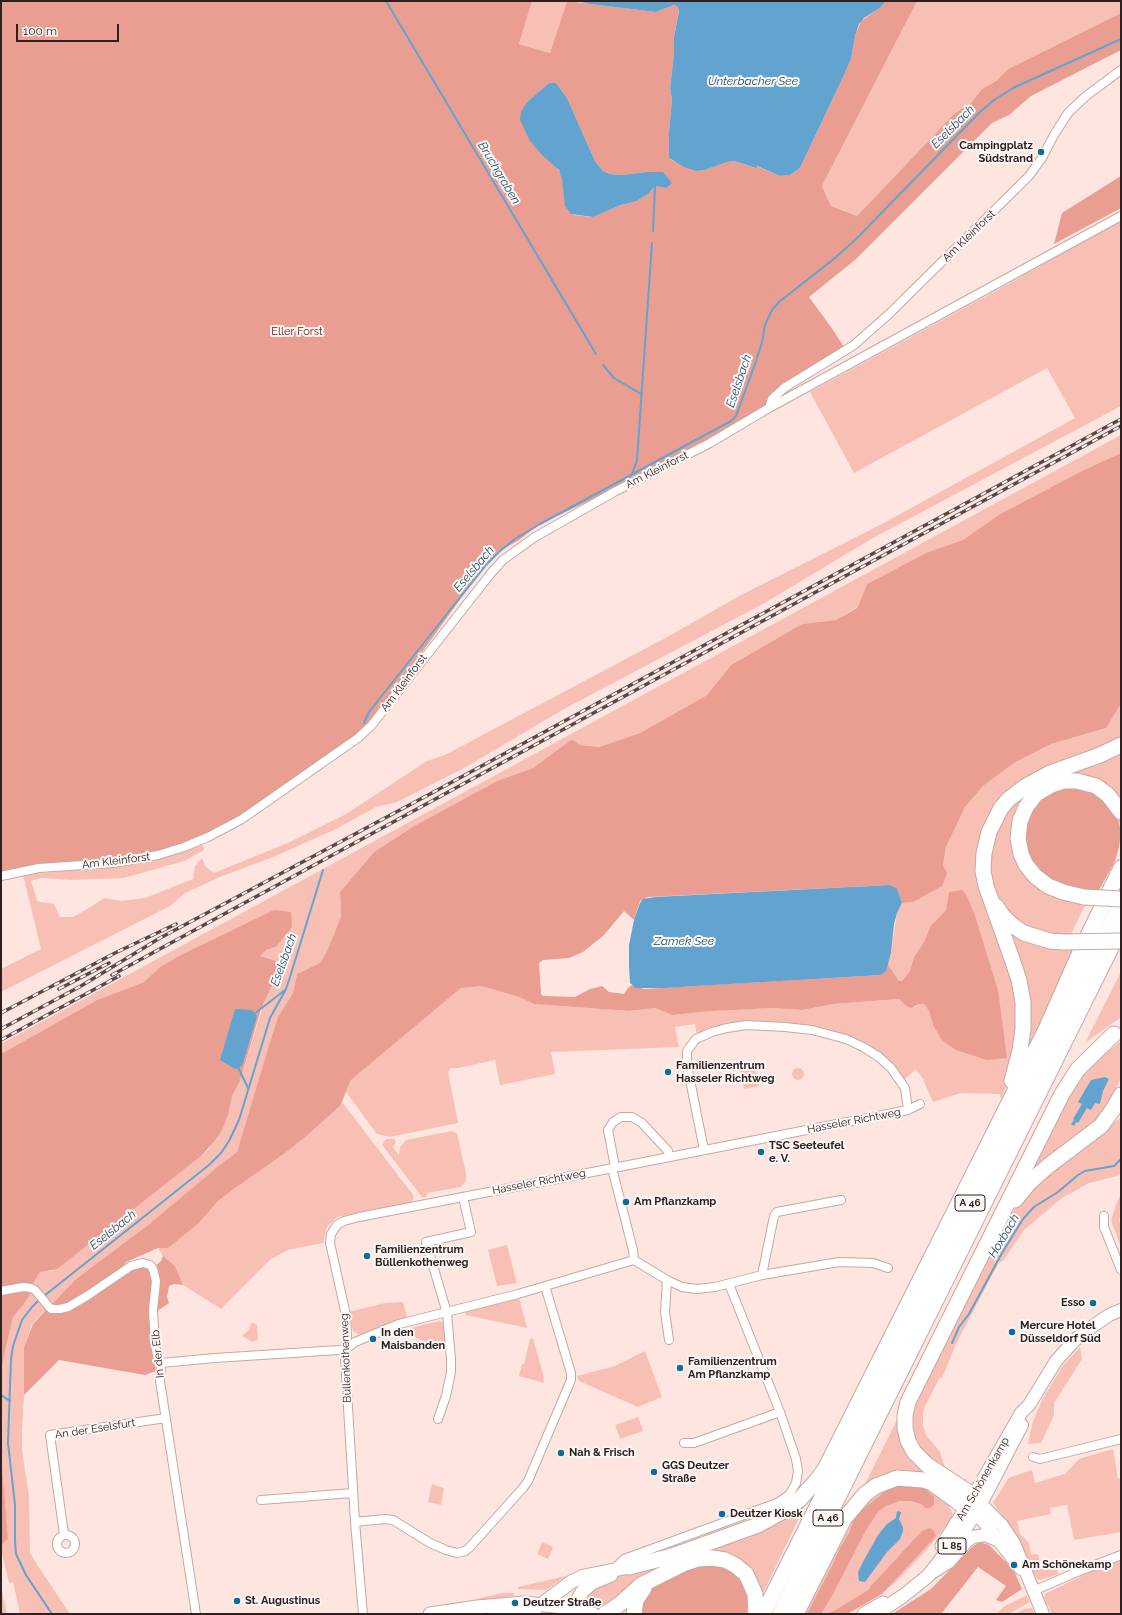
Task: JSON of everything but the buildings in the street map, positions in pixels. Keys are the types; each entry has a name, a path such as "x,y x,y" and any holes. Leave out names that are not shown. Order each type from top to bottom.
{"highway":[{"path":"1004,1112 1020,1050 1023,1029 1023,1002 1019,980 986,886 983,871 984,853 989,832 996,816 1009,799 1026,786 1050,773 1121,746"},
{"path":"1121,812 1108,795 1096,786 1077,781 1064,781 1051,785 1036,794 1026,807 1020,821 1018,838 1021,854 1026,865 1035,876 1048,886 1084,898 1121,899"},
{"path":"626,1563 672,1556 758,1525 787,1509 800,1499 825,1469 1046,1029 1081,950 1121,868"},
{"path":"991,898 1002,915 1012,925 1024,933 1050,941 1121,941"},
{"name":"A 46","path":"763,1614 1121,903"},
{"name":"A 46","path":"780,1614 1121,928"},
{"path":"1026,1120 1076,1060 1118,1032"},
{"path":"977,1507 927,1465 914,1452 907,1437 905,1428 905,1414 914,1389 993,1230 1070,1081 1088,1059 1118,1032"},
{"path":"993,1230 1008,1208 1030,1183 1048,1166 1101,1126 1121,1095"},
{"path":"820,1503 825,1469"},
{"path":"796,1614 844,1518 865,1494 876,1486 897,1478 923,1480 932,1483 977,1507"},
{"path":"605,1614 620,1604 641,1585 683,1564 698,1559 712,1558 725,1560 735,1565 746,1574 755,1594 756,1614"},
{"path":"634,1614 634,1603 637,1597 655,1578"}],"main road":[{"name":"Am Schönenkamp","path":"876,1614 903,1596 928,1576 965,1529 977,1507"},
{"name":"Am Schönenkamp","path":"864,1614 904,1587 918,1574 977,1507"},
{"path":"575,1611 582,1592 592,1583 626,1563"},
{"path":"494,1614 539,1609 577,1578 592,1573 611,1572"},
{"path":"430,1614 507,1604 539,1609 575,1611 593,1614"}],"street":[{"name":"Am Kleinforst","path":"769,408 772,399 775,396 796,380 854,345 889,314 1029,176 1042,158 1054,135 1068,114 1086,96 1121,70"},
{"name":"Am Kleinforst","path":"1,876 39,868 113,863 158,855 202,840 242,819 358,738 371,726 481,585 503,560 519,548 556,524 616,491 710,443 769,408 1121,216"},
{"path":"796,380 801,391"},
{"name":"Hasseler Richtweg","path":"704,1150 687,1065 687,1051 696,1039 712,1032 727,1028 746,1025 785,1027 812,1030 846,1039 879,1057 891,1068 905,1088 908,1110"},
{"name":"Hasseler Richtweg","path":"337,1225 344,1221 359,1217 908,1110 920,1104"},
{"path":"634,1260 634,1250 613,1168 608,1130 613,1122 621,1117 632,1117 642,1123 668,1150 669,1157"},
{"path":"438,1419 446,1396 451,1372 447,1313 426,1242 472,1232 463,1197"},
{"path":"762,1275 774,1216 777,1212 841,1200"},
{"path":"1104,1216 1104,1227 1121,1270"},
{"name":"Büllenkothenweg","path":"337,1225 331,1234 330,1243 346,1315 347,1337 345,1358 355,1522 363,1614"},
{"path":"161,1364 214,1358 346,1349 356,1342 399,1324 447,1313 634,1260 667,1280 682,1287 697,1289 729,1284 762,1275 839,1262 873,1263 888,1268"},
{"name":"In der Elb","path":"1,1291 23,1287 31,1288 37,1292 51,1309 68,1307 97,1290 131,1266 143,1263 150,1265 153,1269 156,1277 153,1310 155,1345 158,1359 161,1364 160,1381 196,1614"},
{"path":"667,1280 665,1312 669,1340"},
{"path":"626,1563 777,1503 789,1495 794,1489 798,1478 796,1459 780,1412 729,1284"},
{"path":"355,1522 384,1518 393,1520 430,1543 451,1552 461,1552 469,1548 523,1488 530,1476 571,1380 571,1373 545,1286"},
{"name":"Am Schönenkamp","path":"977,1507 1021,1413 1029,1405 1056,1361 1073,1342 1090,1328 1121,1310"},
{"path":"684,1443 694,1444 780,1412"},
{"name":"An der Eselsfurt","path":"64,1534 50,1435 166,1418"},
{"path":"1033,1457 1040,1459 1121,1439"},
{"path":"261,1500 354,1493"},
{"path":"977,1507 983,1521 1000,1541 1027,1578"},
{"path":"977,1507 1002,1525 1014,1543 1043,1614"},
{"path":"928,1576 949,1562 967,1541 973,1537 985,1535 1000,1541"},
{"path":"1033,1592 1077,1572 1121,1555"}],"shaded area":[{"path":"532,1 567,1 550,53 519,44"},
{"path":"917,1 1121,1 1121,13 1008,69 996,81 982,89 971,103 954,114 857,216 831,206 822,186"},
{"path":"1121,220 1121,406 873,538 763,604 564,709 466,767 397,802 376,807 334,830 185,893 170,906 1,992 1,969 41,949 23,875 130,864 165,857 202,843 204,850 184,861 124,878 71,880 41,878 31,881 37,900 40,902 54,904 60,917 73,917 104,898 121,901 145,898 193,879 195,866 202,858 206,867 214,873 290,842 346,814 427,761 445,755 669,636 741,595 882,524 1075,418 1047,368 854,473 810,392 1012,282"},
{"path":"1121,435 1121,453 1082,471 1000,514 963,540 928,552 867,584 857,607 836,620 802,624 731,665 707,695 640,733 599,747 580,745 572,739 533,768 497,781 414,826 374,852 340,892 341,917 327,951 320,963 297,974 293,993 278,1017 237,1152 148,1225 76,1279 32,1324 24,1347 22,1431 22,1450 29,1497 30,1552 70,1614 20,1614 13,1582 9,1583 1,1550 1,1545 8,1539 1,1451 1,1379 3,1360 13,1317 23,1305 40,1272 52,1271 207,1151 213,1143 226,1120 232,1096 240,1081 276,961 259,956 266,950 276,947 181,955 160,967 144,982 97,1000 1,1054 1,1044"},
{"path":"1121,704 1121,831 1116,814 1092,891 1071,934 1075,951 1023,1061 1008,1082 1001,1100 1000,1094 961,1093 933,1102 923,1079 916,1069 903,1081 885,1061 846,1038 746,1024 697,1036 695,1024 675,1027 679,1047 551,1052 555,1074 500,1085 495,1060 458,1068 451,1068 448,1072 458,1123 390,1137 377,1134 346,1092 351,1080 461,988 478,985 519,997 534,1004 629,1011 655,1008 672,1015 772,1008 802,1010 833,1004 899,999 906,1006 915,1007 919,1004 924,1004 929,1011 933,1025 998,990 975,915 967,896 949,892 946,910 931,925 924,942 914,957 910,971 902,981 899,981 887,963 891,953 897,913 902,903 913,902 947,873 943,865 946,847 965,807 983,786 1014,763 1051,744 1106,728"},
{"path":"1121,972 1121,1017 1085,1043"},
{"path":"1121,1041 1121,1078 1109,1104 1096,1125 1024,1182 1075,1083 1091,1064"},
{"path":"755,1067 759,1086 744,1089 740,1070"},
{"path":"798,1068 802,1070 804,1074 802,1078 798,1080 794,1078 792,1074 794,1070"},
{"path":"342,1102 414,1196 412,1203 337,1217 327,1227 323,1243 288,1250 271,1259 221,1309 183,1285 175,1266 163,1256 158,1248 168,1248 198,1224 218,1201 288,1151 340,1106"},
{"path":"1121,1115 1121,1175 1089,1183 1062,1198 1024,1230 1003,1261 999,1262 956,1344 942,1378 940,1377 924,1408 923,1425 926,1435 940,1452 945,1467 927,1455 919,1445 914,1436 913,1415 916,1404 1002,1229 1020,1201 1065,1158 1120,1118"},
{"path":"452,1131 457,1133 466,1173 466,1181 461,1187 427,1193 426,1197 422,1197 382,1145 386,1139 394,1139 396,1142 393,1147 399,1155 400,1147 406,1140"},
{"path":"1120,1196 1121,1214 1119,1220 1121,1225 1121,1247 1111,1221"},
{"path":"507,1245 517,1283 497,1286 488,1250"},
{"path":"519,1298 527,1328 466,1315 465,1312"},
{"path":"403,1302 407,1317 359,1335 353,1331 349,1312 385,1303"},
{"path":"440,1321 443,1323 446,1346 435,1346 408,1334 406,1329"},
{"path":"251,1323 257,1325 258,1340 252,1342 242,1336 249,1330"},
{"path":"533,1338 544,1383 519,1376 522,1364 524,1364 530,1339"},
{"path":"1080,1347 1082,1359 1054,1403 1054,1415 1041,1443 1028,1444 1033,1421 1043,1398 1064,1364"},
{"path":"645,1351 662,1397 638,1407 579,1381 577,1376 615,1366"},
{"path":"899,1416 936,1480 862,1490"},
{"path":"638,1417 643,1431 620,1439 615,1425"},
{"path":"1113,1449 1118,1479 1121,1478 1121,1532 1074,1540 1067,1505 1050,1508 1051,1514 1017,1521 1020,1534 1029,1543 1031,1555 1038,1554 1041,1568 1056,1565 1058,1574 1041,1580 1037,1579 1012,1529 993,1503 1008,1479 1011,1477 1032,1470 1035,1483 1065,1474 1079,1459"},
{"path":"907,1483 930,1489 950,1503 949,1506 952,1516 944,1529 923,1554 895,1583 864,1605 847,1614 800,1614 858,1507 886,1487"},
{"path":"432,1484 444,1488 441,1505 428,1502"},
{"path":"807,1501 759,1602 741,1566 607,1608 581,1600 585,1595 611,1578 632,1572"},
{"path":"542,1542 553,1547 548,1559 537,1554"},
{"path":"1121,1560 1121,1614 1052,1614 1044,1598 1045,1594 1096,1569"},
{"path":"566,1576 546,1590 518,1589 518,1587"},
{"path":"1,1586 7,1614 1,1614"},
{"path":"502,1593 514,1593 514,1596 505,1597 494,1601 486,1599 477,1600 477,1599"},
{"path":"1027,1595 1030,1602 1009,1614 996,1614 1005,1606"},
{"path":"1032,1608 1035,1614 1015,1614 1024,1609"}],"green space":[{"name":"Eller Forst","path":"1,1 532,1 519,44 550,53 567,1 656,12 674,5 679,9 674,37 674,53 670,89 672,99 669,132 669,158 696,171 705,170 734,161 755,168 756,166 780,176 790,175 800,168 851,59 855,36 861,21 880,8 886,1 917,1 822,186 831,206 857,216 954,114 971,103 982,89 996,81 1008,69 1121,13 1121,50 1031,96 1009,115 992,123 855,260 809,297 846,350 772,393 764,409 709,441 632,481 540,524 519,540 495,554 479,573 369,726 232,823 158,854 1,874","holes":["549,83 556,83 567,98 595,161 603,171 610,174 622,175 646,172 666,188 655,186 648,194 637,201 621,205 593,217 574,215 567,209 561,174 555,165 543,156 527,102"]},
{"path":"1121,176 1121,208 1054,244 1062,213"},
{"path":"1121,453 1121,704 1106,728 1051,744 1014,763 983,786 965,807 946,847 943,865 947,873 942,886 913,902 902,903 897,888 890,885 648,897 640,901 634,920 624,911 604,935 583,952 569,958 543,960 539,963 541,994 543,996 575,997 590,989 602,986 609,992 624,994 632,985 644,989 881,975 886,971 887,963 899,981 902,981 910,971 914,957 924,942 931,925 946,910 949,892 962,890 967,896 975,915 998,990 1007,1058 987,1060 956,1050 942,1040 933,1025 929,1011 924,1004 919,1004 911,1008 906,1006 899,999 833,1004 802,1010 772,1008 672,1015 655,1008 629,1011 534,1004 519,997 481,986 461,988 351,1080 340,1106 288,1151 218,1201 198,1224 168,1248 158,1248 126,1262 123,1266 124,1269 67,1307 50,1306 76,1279 148,1225 237,1152 278,1017 293,993 297,974 320,963 327,951 341,917 340,892 374,852 414,826 497,781 533,768 572,739 580,745 599,747 640,733 707,695 731,665 802,624 836,620 857,608 867,584 928,552 963,540 1000,514 1082,471"},
{"path":"1065,787 1085,788 1103,799 1116,814 1121,831 1119,847 1115,861 1099,890 1092,891 1051,882 1029,861 1023,833 1032,807 1050,791"},
{"path":"274,910 291,912 292,927 276,947 266,950 260,956 276,961 279,966 275,979 261,1009 240,1081 232,1096 228,1115 222,1130 201,1156 57,1269 40,1272 30,1289 29,1296 13,1317 3,1360 1,1379 1,1054 97,1000 144,982 160,967 181,955"},
{"path":"163,1256 175,1266 183,1285 174,1284 169,1286 167,1297 169,1303 156,1312 154,1267 161,1261"},
{"path":"148,1266 153,1277 150,1332 156,1371 145,1375 59,1360 24,1395 24,1347 33,1324 47,1309 57,1310 133,1267"},
{"path":"1,1451 8,1539 1,1545"},
{"path":"915,1485 925,1489 934,1496 934,1505 930,1508 926,1508 921,1504 911,1501 899,1501 886,1506 878,1512 866,1530 821,1614 807,1614 849,1533 854,1519 863,1509 887,1490 901,1486"},
{"path":"930,1528 936,1536 882,1594 847,1614 826,1614 834,1611 870,1589 870,1587 922,1531"},
{"path":"980,1542 989,1545 1006,1562 1015,1573 1022,1589 1002,1602 996,1600 1006,1586 978,1567 941,1614 892,1614 931,1589 973,1546"},
{"path":"715,1564 726,1568 744,1580 749,1593 747,1614 641,1614 640,1604 650,1589 665,1580 697,1566"}],"water":[{"name":"Unterbacher See","path":"576,1 886,1 880,8 864,18 859,24 855,36 851,59 800,168 790,175 780,176 757,166 756,168 734,161 705,170 696,171 684,167 669,158 669,132 672,99 670,89 674,53 674,37 679,11 678,7 674,5 656,12"},
{"path":"549,83 556,83 567,98 595,161 603,171 610,174 622,175 646,172 663,172 672,183 666,188 655,186 648,194 637,201 621,205 593,217 571,214 565,206 562,180 559,170 543,156 530,141 520,120 521,112 527,102"},
{"name":"Zamek See","path":"890,885 897,888 902,903 894,924 891,953 886,971 881,975 664,988 636,988 630,983 629,945 634,920 643,899 655,897"},
{"path":"235,1009 252,1010 257,1016 242,1066 235,1069 220,1060"},
{"path":"1105,1077 1109,1079 1103,1091 1100,1104 1095,1103 1091,1110 1087,1108 1078,1123 1076,1122 1074,1126 1071,1124 1082,1104 1078,1102 1091,1080"},
{"path":"897,1511 901,1512 899,1519 903,1527 900,1539 887,1552 865,1582 859,1581 858,1572 864,1560 878,1535 887,1524 896,1518"}],"waterway":[{"name":"Bruchgraben","path":"386,1 596,354"},
{"name":"Eselsbach","path":"364,723 369,712 380,698 486,565 500,551 515,539 540,524 731,421 736,416 755,364 762,342 765,325 772,310 779,302 835,258 855,240 979,113 994,100 1013,88 1121,39"},
{"path":"653,231 655,186"},
{"path":"632,474 637,460 652,243"},
{"name":"Bruchgraben","path":"603,365 614,378 641,394"},
{"name":"Eselsbach","path":"44,1296 209,1165 221,1153 229,1141 239,1120 270,1018 286,989 323,870"},
{"path":"254,1014 285,990"},
{"path":"238,1067 248,1088"},
{"name":"Hoxbach","path":"952,1343 959,1327 969,1314 1002,1253 1023,1219 1034,1207 1058,1192 1085,1171 1114,1166 1121,1159"},
{"name":"Eselsbach","path":"40,1299 22,1320 13,1346 11,1359 8,1443 15,1505 16,1554 26,1575 52,1614"},
{"path":"1,1395 10,1401"}],"railway":[{"path":"1,1029 81,986 160,938 430,794 1121,419"},
{"path":"112,975 1121,426"},
{"path":"1,1013 115,953 176,924"},
{"path":"59,989 109,963"},
{"path":"1,1040 119,976"}],"place":[{"name":"Campingplatz Südstrand","path":"1041,152"},
{"name":"Familienzentrum Hasseler Richtweg","path":"668,1072"},
{"name":"TSC Seeteufel e. V.","path":"761,1152"},
{"name":"Am Pflanzkamp","path":"626,1202"},
{"name":"Familienzentrum Büllenkothenweg","path":"367,1256"},
{"name":"Esso","path":"1093,1303"},
{"name":"Mercure Hotel Düsseldorf Süd","path":"1012,1332"},
{"name":"In den Maisbanden","path":"373,1339"},
{"name":"Familienzentrum Am Pflanzkamp","path":"680,1368"},
{"name":"Nah & Frisch","path":"561,1453"},
{"name":"GGS Deutzer Straße","path":"654,1472"},
{"name":"Deutzer Kiosk","path":"722,1514"},
{"name":"Am Schönekamp","path":"1014,1565"},
{"name":"St. Augustinus","path":"237,1601"},
{"name":"Deutzer Straße","path":"515,1603"}]}
